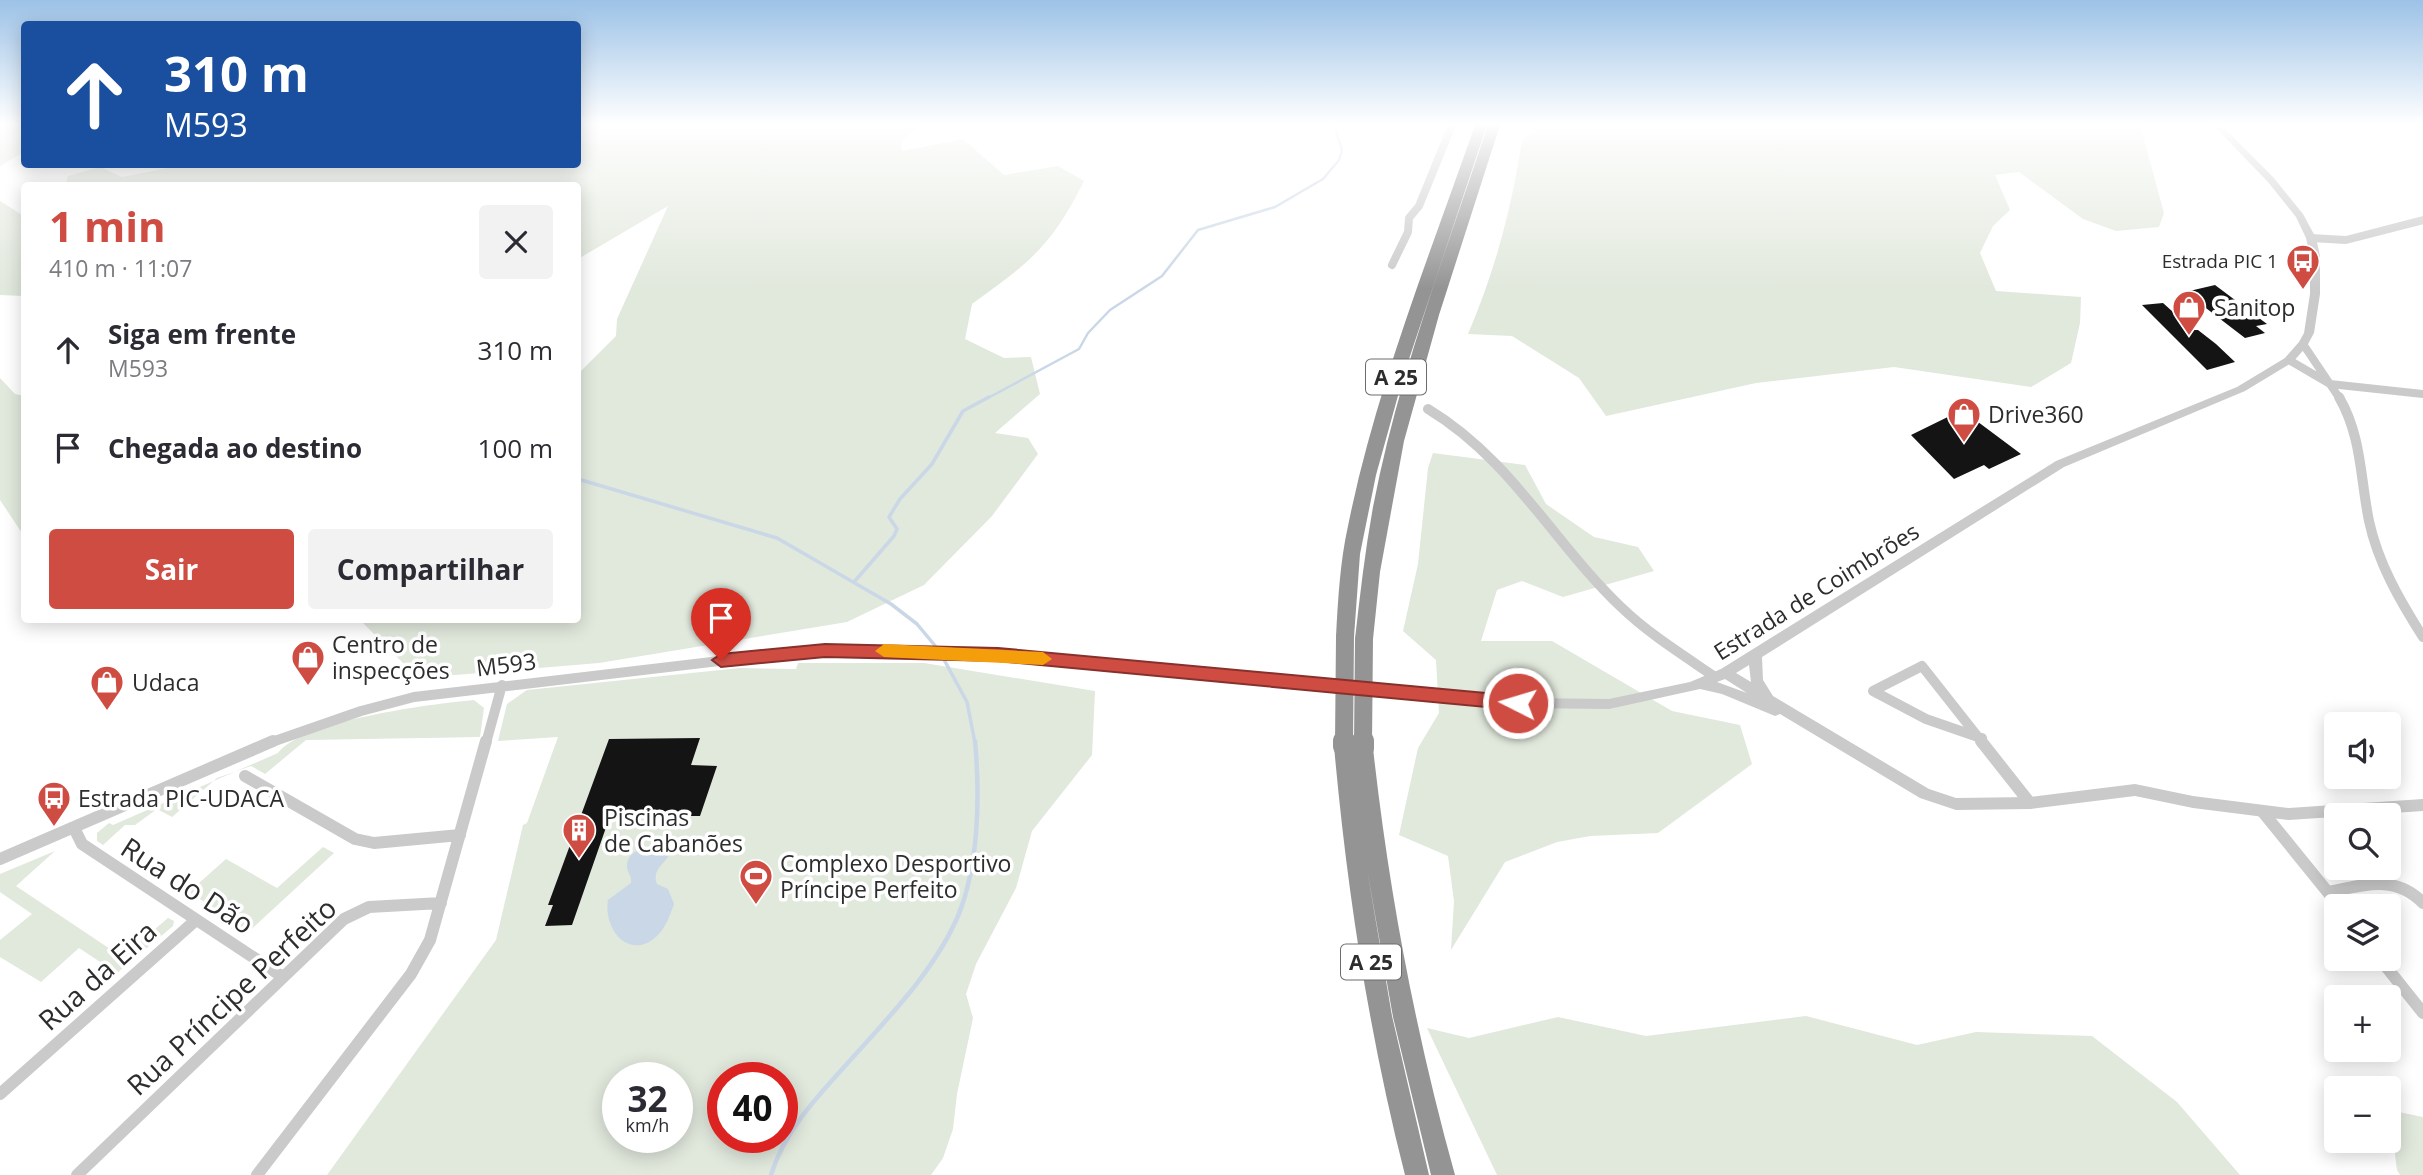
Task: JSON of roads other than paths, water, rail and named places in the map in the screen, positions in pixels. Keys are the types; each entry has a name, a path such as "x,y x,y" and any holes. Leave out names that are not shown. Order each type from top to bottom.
{"highway":[{"name":"A 25","path":"1417,1175 1376,993 1353,853 1356,528 1370,467 1396,378 1463,180"},
{"name":"A 25","path":"1354,638 1368,578 1387,469 1410,380 1476,180"},
{"name":"A 25","path":"1353,747 1393,958 1443,1175"}],"street":[{"path":"1392,265 1408,232 1409,218 1419,206 1430,180"},
{"name":"Estrada de Coimbrões","path":"922,651 973,653 1518,703 1609,704 1700,684 1756,657 2060,464 2241,389 2289,360 2303,344 2312,321 2315,256 2311,238 2300,216 2271,180"},
{"path":"2311,238 2346,240 2423,220"},
{"path":"2303,344 2330,384 2354,429 2369,523 2382,565 2399,601 2423,637"},
{"path":"2289,360 2330,384 2423,394"},
{"path":"1428,409 1465,431 1561,535 1611,597 1634,619 1721,675 1925,794 1956,804 1980,806 2030,803 2135,790 2289,814 2423,805"},
{"name":"M593","path":"0,859 306,727 361,709 414,697 770,654 825,650 922,651"},
{"path":"1756,657 1754,673 1758,689 1768,700"},
{"path":"1982,738 1947,730 1914,716 1873,691 1922,666 1982,738 2030,803"},
{"path":"1700,684 1748,698 1829,737"},
{"path":"257,1175 411,974 430,940 502,685"},
{"path":"245,776 355,839 374,843 460,835"},
{"path":"2262,811 2328,892 2385,881 2407,886 2423,903"},
{"name":"Rua do Dão","path":"74,828 82,844 283,977"},
{"name":"Rua Príncipe Perfeito","path":"77,1175 344,919 369,907 442,903"},
{"name":"Rua da Eira","path":"0,1094 196,920"},
{"path":"2390,971 2423,1013"}],"water":[{"path":"654,846 670,851 656,878 657,884 668,889 674,904 666,925 658,935 648,943 629,944 621,939 610,922 608,900 631,883 627,866 630,857 641,849"}],"waterway":[{"path":"986,399 1079,349 1088,333 1110,310 1162,276 1198,230 1275,207 1322,180"},
{"path":"854,582 894,536 897,529 889,517 900,499 932,464 963,411 989,397"},
{"path":"581,480 777,538 891,604 917,624 937,648"},
{"path":"941,654 967,702 975,743"},
{"path":"771,1175 784,1144 802,1116 923,976 958,916 974,853 977,784 975,741"}],"place":[{"name":"Estrada PIC 1","path":"2303,291"},
{"name":"Sanitop","path":"2189,337"},
{"name":"Drive360","path":"1964,444"},
{"name":"Centro de inspecções","path":"308,687"},
{"name":"Udaca","path":"107,712"},
{"name":"Estrada PIC-UDACA","path":"54,828"},
{"name":"Piscinas de Cabanões","path":"579,860"},
{"name":"Complexo Desportivo Príncipe Perfeito","path":"756,906"}]}
